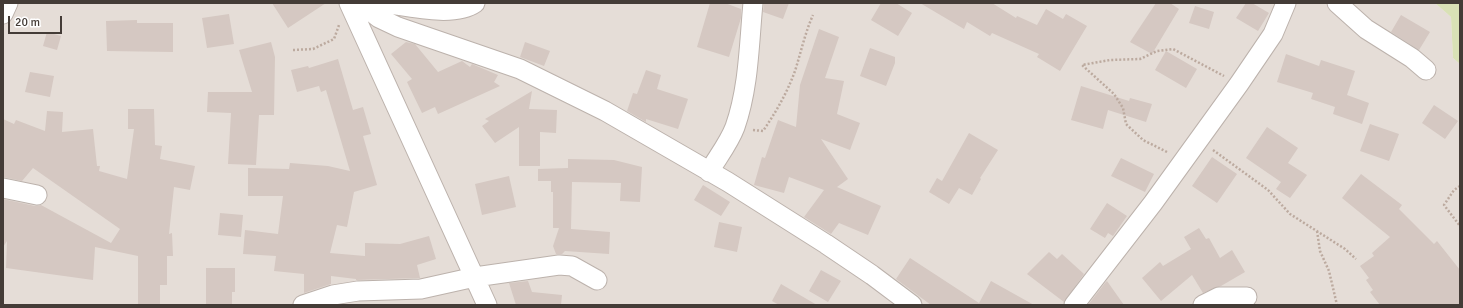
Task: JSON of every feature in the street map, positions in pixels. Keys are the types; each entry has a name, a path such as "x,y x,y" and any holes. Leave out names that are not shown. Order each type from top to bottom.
{"street":[{"path":"3,14 8,3"},
{"path":"360,3 379,18 398,27 520,69 606,111 826,244 872,275 912,305"},
{"path":"382,3 452,11 468,8 475,3"},
{"path":"709,172 735,128 746,80 753,3"},
{"path":"1074,305 1115,255 1199,140 1273,34 1286,3"},
{"path":"1337,3 1366,29 1412,58 1426,70"},
{"path":"345,11 487,305"},
{"path":"3,188 37,195"},
{"path":"303,305 333,295 358,291 421,288 474,277 559,265 572,266 597,280"},
{"path":"1203,305 1219,296 1246,297"}],"path":[{"path":"293,50 313,49 334,39 345,11"},
{"path":"735,128 763,131 775,114 795,72 803,41 813,15"},
{"path":"1182,164 1168,153 1143,140 1126,124 1123,108 1114,94 1082,65 1110,60 1140,59 1157,51 1173,49 1238,84"},
{"path":"1199,140 1268,190 1290,214 1345,248 1356,260"},
{"path":"1460,186 1454,190 1444,205 1460,226"},
{"path":"1317,230 1320,251 1329,271 1337,305"}],"shaded area":[{"path":"3,3 1435,3 1451,17 1453,58 1460,64 1460,305 3,305"}],"green space":[{"path":"1435,3 1460,3 1460,64 1453,58 1451,17"}],"building":[{"path":"272,3 326,3 288,28"},
{"path":"710,3 725,3 741,9 741,18 729,57 697,47"},
{"path":"764,3 789,3 783,19 763,12"},
{"path":"881,3 896,3 912,13 898,36 871,20"},
{"path":"920,3 992,3 1016,18 1017,16 1037,25 1046,9 1063,19 1066,14 1087,26 1060,71 1037,57 1039,54 992,33 990,36 967,22 964,29"},
{"path":"1156,3 1170,3 1179,9 1152,54 1130,42"},
{"path":"1246,3 1252,3 1269,13 1258,31 1236,18"},
{"path":"1195,6 1214,12 1209,29 1189,23"},
{"path":"229,14 234,44 207,48 202,18"},
{"path":"1401,15 1430,32 1419,50 1391,32"},
{"path":"137,20 137,23 173,23 173,52 107,51 106,21"},
{"path":"819,29 839,37 825,78 844,81 837,114 860,123 850,150 821,139 848,179 837,187 881,206 868,235 839,223 831,234 804,217 824,190 789,177 784,193 754,185 762,157 765,158 778,120 796,127 800,85"},
{"path":"47,32 61,36 57,50 43,46"},
{"path":"271,42 275,57 274,115 259,115 256,165 228,164 231,113 207,112 208,92 252,92 239,50"},
{"path":"406,42 415,44 438,72 462,61 470,67 472,64 498,75 494,82 500,86 438,114 435,107 422,113 407,82 412,79 391,54"},
{"path":"525,42 550,51 544,66 520,57"},
{"path":"870,48 895,57 895,63 886,86 860,76"},
{"path":"1166,51 1197,69 1186,88 1155,70"},
{"path":"1286,54 1319,66 1321,60 1355,71 1347,95 1369,103 1362,124 1333,114 1335,107 1311,99 1313,93 1277,82"},
{"path":"338,59 353,110 363,107 371,134 363,136 377,185 354,192 347,227 337,225 330,253 365,256 365,243 400,244 429,236 436,259 417,265 420,278 356,280 331,276 331,284 304,293 304,274 274,271 276,256 243,254 245,230 278,234 283,196 248,196 248,168 289,169 290,163 328,166 350,171 326,90 321,92 319,86 297,92 291,70 308,66 309,68"},
{"path":"646,70 661,75 657,89 688,99 678,129 646,119 646,122 627,111 633,93 637,94"},
{"path":"30,72 54,76 50,97 25,92"},
{"path":"1081,86 1129,101 1130,98 1152,104 1146,122 1108,110 1103,129 1071,120"},
{"path":"532,91 529,109 557,110 556,133 540,132 540,166 519,166 519,127 495,143 482,126 489,121 485,119"},
{"path":"1434,105 1458,121 1445,139 1422,123"},
{"path":"128,109 154,109 155,145 162,146 160,159 195,166 190,190 174,187 169,234 172,233 173,256 167,256 167,285 160,285 160,305 138,304 138,256 95,247 93,280 6,268 7,241 3,247 3,199 35,206 41,205 111,243 120,229 33,168 22,181 3,177 3,119 14,124 16,120 45,131 47,111 63,112 62,132 93,129 97,166 100,166 99,171 127,179 134,129 128,129"},
{"path":"1370,124 1399,134 1389,161 1360,151"},
{"path":"1267,127 1298,148 1288,163 1307,175 1290,198 1276,189 1281,182 1246,158"},
{"path":"969,133 998,150 980,178 981,179 972,195 959,188 949,204 929,192 937,178 942,181"},
{"path":"1212,157 1237,174 1217,203 1192,186"},
{"path":"1121,158 1154,174 1145,192 1111,176"},
{"path":"568,159 614,160 642,167 640,202 620,201 621,183 572,182 571,229 610,232 609,254 565,251 562,254 556,254 553,246 559,228 553,228 553,192 551,192 551,181 538,181 538,169 568,168"},
{"path":"1361,174 1402,205 1399,209 1434,244 1437,241 1460,270 1460,305 1380,305 1370,292 1373,290 1366,280 1369,278 1360,266 1374,256 1372,253 1390,237 1342,198"},
{"path":"509,176 516,207 482,215 475,184"},
{"path":"703,185 730,202 721,216 694,200"},
{"path":"1107,203 1127,216 1113,236 1108,233 1105,238 1090,229"},
{"path":"220,213 243,215 241,237 218,235"},
{"path":"719,222 742,227 737,252 714,247"},
{"path":"1199,228 1206,239 1209,238 1220,258 1232,250 1245,272 1221,286 1203,293 1192,275 1161,301 1142,278 1160,262 1163,266 1191,249 1184,237"},
{"path":"1049,252 1057,259 1062,254 1084,274 1064,302 1027,274"},
{"path":"910,258 979,303 991,281 1034,305 931,305 896,279"},
{"path":"206,268 235,268 235,292 232,292 232,305 206,305"},
{"path":"821,270 841,281 828,302 809,291"},
{"path":"528,281 532,292 562,295 561,305 516,305 509,283"},
{"path":"1107,281 1124,305 1088,305 1105,283"},
{"path":"781,284 817,305 779,305 772,301"}]}
